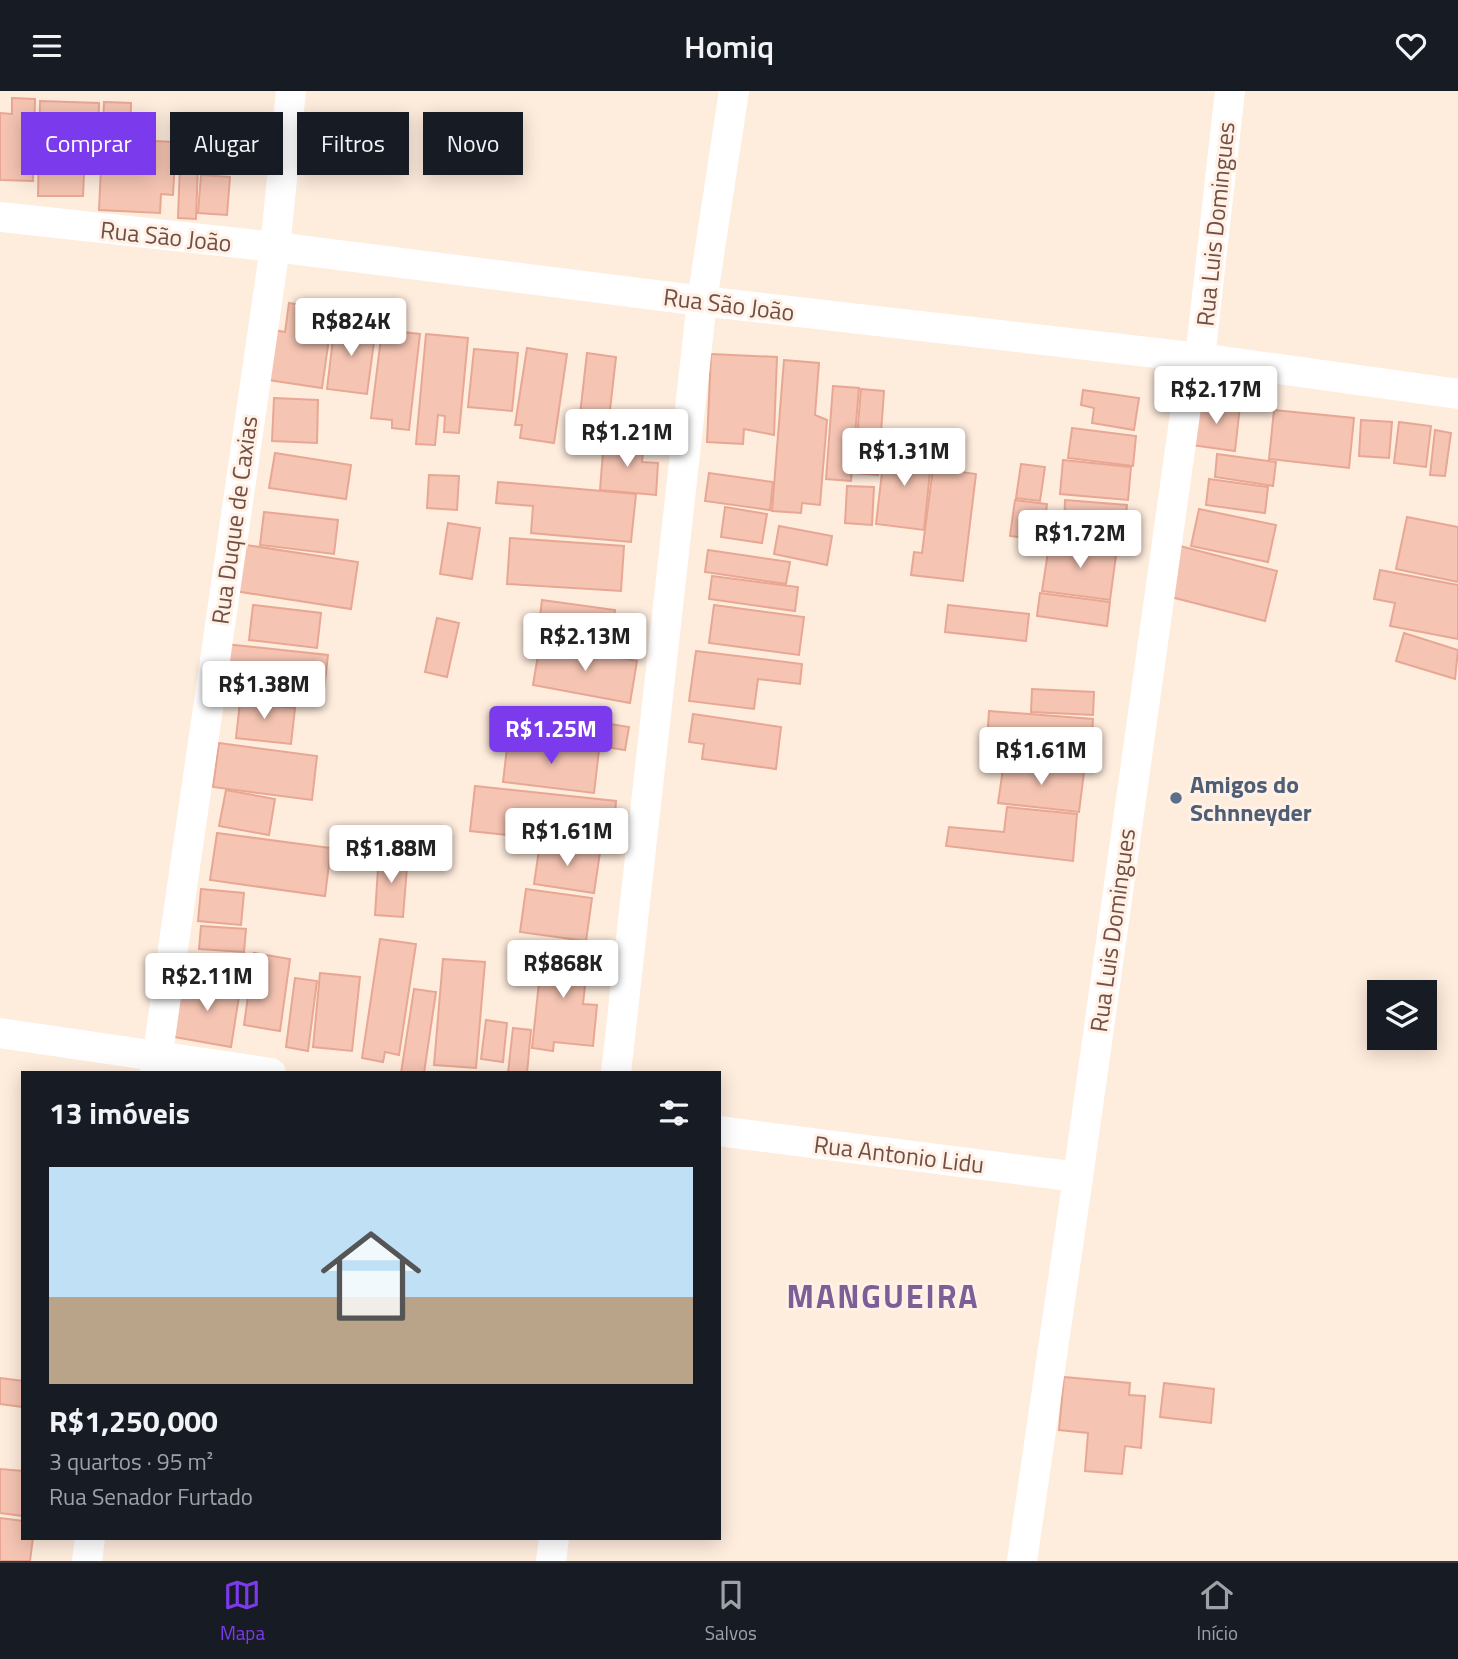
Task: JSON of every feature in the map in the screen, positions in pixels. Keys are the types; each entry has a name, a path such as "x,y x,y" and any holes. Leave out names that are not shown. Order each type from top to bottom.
{"street":[{"name":"Rua Duque de Caxias","path":"156,1065 275,247 291,91"},
{"path":"616,1071 702,301 734,91"},
{"name":"Rua Luis Domingues","path":"1022,1561 1186,400 1200,358 1230,91"},
{"name":"Rua São João","path":"0,218 275,247 702,301 1200,358 1458,394"},
{"path":"0,1033 156,1065 242,1071"},
{"name":"Rua Antonio Lidu","path":"721,1131 1078,1177"},
{"path":"87,1561 90,1540"},
{"path":"551,1561 554,1540"}],"building":[{"path":"12,98 35,99 35,112 21,112 21,175 33,175 33,181 0,180 0,113 12,114"},
{"path":"40,101 99,103 99,112 40,112"},
{"path":"104,102 131,103 131,112 104,112"},
{"path":"156,141 170,142 170,175 174,175 173,195 161,194 160,213 99,210 101,175 156,175"},
{"path":"38,175 84,175 83,196 38,196"},
{"path":"180,175 198,175 196,219 178,218"},
{"path":"201,175 230,177 227,215 198,213"},
{"path":"289,303 333,310 322,388 261,379 268,329 285,332"},
{"path":"335,322 376,327 367,394 327,389"},
{"path":"382,330 420,334 409,430 392,428 392,420 371,418"},
{"path":"426,334 468,338 459,433 444,432 445,416 438,415 435,445 416,444"},
{"path":"527,348 567,354 554,443 520,438 522,425 515,425"},
{"path":"474,349 518,353 512,411 468,407"},
{"path":"587,353 616,357 607,436 578,432"},
{"path":"711,354 777,357 774,435 744,429 743,444 707,442"},
{"path":"784,360 819,363 815,415 827,420 820,505 802,503 801,513 772,511"},
{"path":"833,386 859,388 851,481 826,479"},
{"path":"861,389 884,391 878,475 854,473"},
{"path":"1083,390 1139,398 1134,430 1092,423 1094,408 1081,405"},
{"path":"274,398 318,400 317,443 272,441"},
{"path":"1196,401 1240,406 1235,451 1191,445"},
{"path":"1274,410 1354,418 1349,468 1269,459"},
{"path":"1361,420 1392,422 1389,458 1359,456"},
{"path":"1399,422 1431,426 1426,467 1394,463"},
{"path":"1072,428 1136,436 1133,466 1068,458"},
{"path":"1435,430 1451,433 1445,476 1430,475"},
{"path":"604,439 644,443 642,462 658,463 656,495 600,490"},
{"path":"885,447 932,452 924,530 876,524"},
{"path":"275,453 351,465 346,499 269,488"},
{"path":"1217,454 1276,462 1273,486 1215,477"},
{"path":"1063,460 1131,467 1128,500 1060,494"},
{"path":"1021,464 1045,467 1040,501 1016,498"},
{"path":"933,468 976,474 963,581 911,575 914,552 922,553"},
{"path":"709,473 773,482 770,510 705,501"},
{"path":"429,475 459,476 457,510 427,508"},
{"path":"1209,479 1268,487 1265,513 1206,505"},
{"path":"498,482 636,494 631,542 531,533 533,506 496,503"},
{"path":"847,486 874,487 872,525 845,523"},
{"path":"1015,500 1047,504 1043,540 1010,536"},
{"path":"1065,500 1127,505 1124,534 1064,529"},
{"path":"725,507 767,514 762,543 721,537"},
{"path":"1199,509 1276,525 1268,562 1191,546"},
{"path":"264,512 338,520 334,554 260,545"},
{"path":"1407,517 1458,527 1458,582 1396,569"},
{"path":"448,523 480,528 472,579 440,574"},
{"path":"779,526 832,536 827,565 774,554"},
{"path":"510,538 624,546 621,591 507,584"},
{"path":"1050,539 1117,548 1110,600 1042,591"},
{"path":"240,544 358,562 351,609 234,591"},
{"path":"1176,545 1277,571 1265,621 1163,595"},
{"path":"708,550 790,562 786,584 705,572"},
{"path":"1380,570 1458,585 1458,639 1390,626 1395,603 1374,599"},
{"path":"712,576 798,587 795,611 709,599"},
{"path":"1040,593 1110,602 1107,626 1037,616"},
{"path":"542,600 615,610 610,643 538,634"},
{"path":"253,605 321,613 317,648 249,640"},
{"path":"714,605 804,617 799,655 709,643"},
{"path":"948,605 1029,614 1026,641 945,632"},
{"path":"437,618 459,623 447,677 425,672"},
{"path":"1404,633 1458,650 1455,679 1396,661"},
{"path":"540,643 637,661 630,703 533,685"},
{"path":"225,644 328,655 323,699 220,688"},
{"path":"696,651 802,664 800,684 758,679 754,709 689,701"},
{"path":"1032,689 1094,692 1093,715 1031,712"},
{"path":"241,693 266,696 265,705 295,708 291,744 236,738"},
{"path":"989,711 1093,719 1090,766 1025,761 1027,731 988,728"},
{"path":"693,714 781,727 776,769 702,759 704,744 689,742"},
{"path":"555,715 629,727 625,750 552,738"},
{"path":"508,739 599,750 594,793 503,782"},
{"path":"219,743 317,756 312,800 213,787"},
{"path":"1004,762 1084,772 1079,812 998,803"},
{"path":"475,786 616,801 614,828 595,825 593,844 470,831"},
{"path":"226,790 275,799 269,835 219,826"},
{"path":"1007,807 1077,814 1073,861 946,846 949,827 1004,832"},
{"path":"217,833 331,848 325,896 210,880"},
{"path":"540,843 600,852 594,893 534,884"},
{"path":"379,853 408,855 403,917 375,915"},
{"path":"201,889 244,893 241,925 198,921"},
{"path":"526,889 592,898 586,941 520,932"},
{"path":"201,926 246,929 244,952 199,949"},
{"path":"380,939 416,944 399,1055 385,1052 383,1062 362,1058"},
{"path":"543,945 589,950 583,1004 597,1005 593,1046 554,1042 553,1051 532,1048"},
{"path":"254,953 290,959 280,1031 244,1025"},
{"path":"443,959 485,962 476,1068 434,1065"},
{"path":"320,973 360,977 352,1051 313,1047"},
{"path":"295,978 317,981 308,1051 286,1047"},
{"path":"183,980 240,990 231,1047 174,1037"},
{"path":"414,989 436,992 424,1071 401,1071"},
{"path":"486,1020 507,1023 503,1062 481,1059"},
{"path":"513,1028 531,1030 527,1071 508,1071"},
{"path":"1064,1377 1130,1383 1129,1395 1145,1396 1141,1448 1125,1446 1122,1474 1085,1471 1088,1433 1059,1430"},
{"path":"0,1378 21,1381 21,1407 0,1404"},
{"path":"1164,1383 1214,1389 1211,1423 1160,1417"},
{"path":"0,1469 21,1471 21,1516 0,1513"},
{"path":"0,1518 21,1521 21,1540 33,1540 30,1561 0,1561"}],"place":[{"name":"Amigos do Schnneyder","path":"1176,798"}],"district":[{"name":"MANGUEIRA","path":"883,1296"}]}
